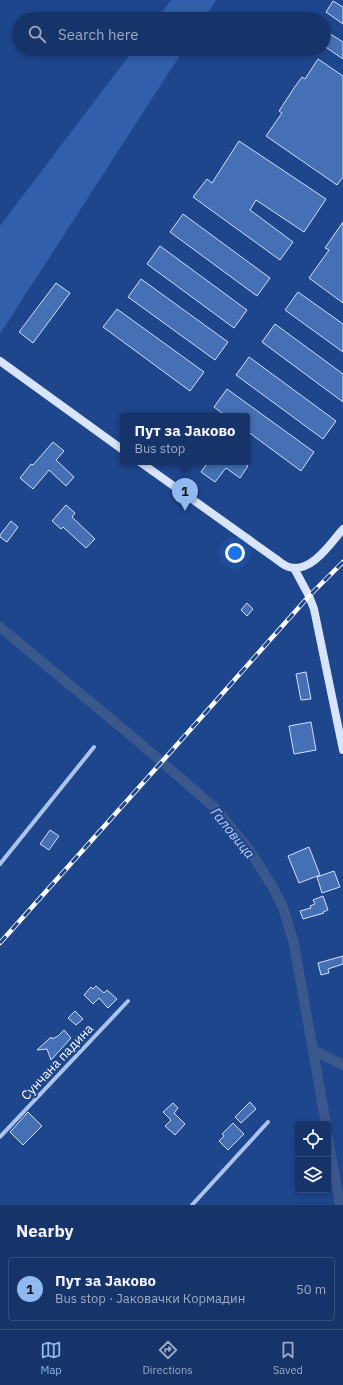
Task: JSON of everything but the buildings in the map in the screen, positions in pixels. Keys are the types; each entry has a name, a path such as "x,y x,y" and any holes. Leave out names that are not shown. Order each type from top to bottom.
{"main road":[{"path":"0,361 120,448"},
{"path":"144,465 285,566 294,568 307,566 317,558 343,529"},
{"path":"294,568 309,596 314,609 343,750"}],"street":[{"path":"0,864 94,747"},
{"name":"Сунчана падина","path":"0,1137 128,1001"},
{"path":"192,1205 268,1122"}],"shaded area":[{"path":"171,0 216,0 208,12 162,12"},
{"path":"129,56 179,56 0,334 0,226"}],"waterway":[{"name":"Галовица","path":"0,627 134,738 215,808 247,847 259,865 283,907 294,944 325,1121"},
{"path":"313,1050 343,1065"},
{"name":"Галовица","path":"331,1155 340,1205"}],"railway":[{"path":"0,943 309,596 343,562"}],"place":[{"name":"Пут за Јаково","path":"185,511"}]}
